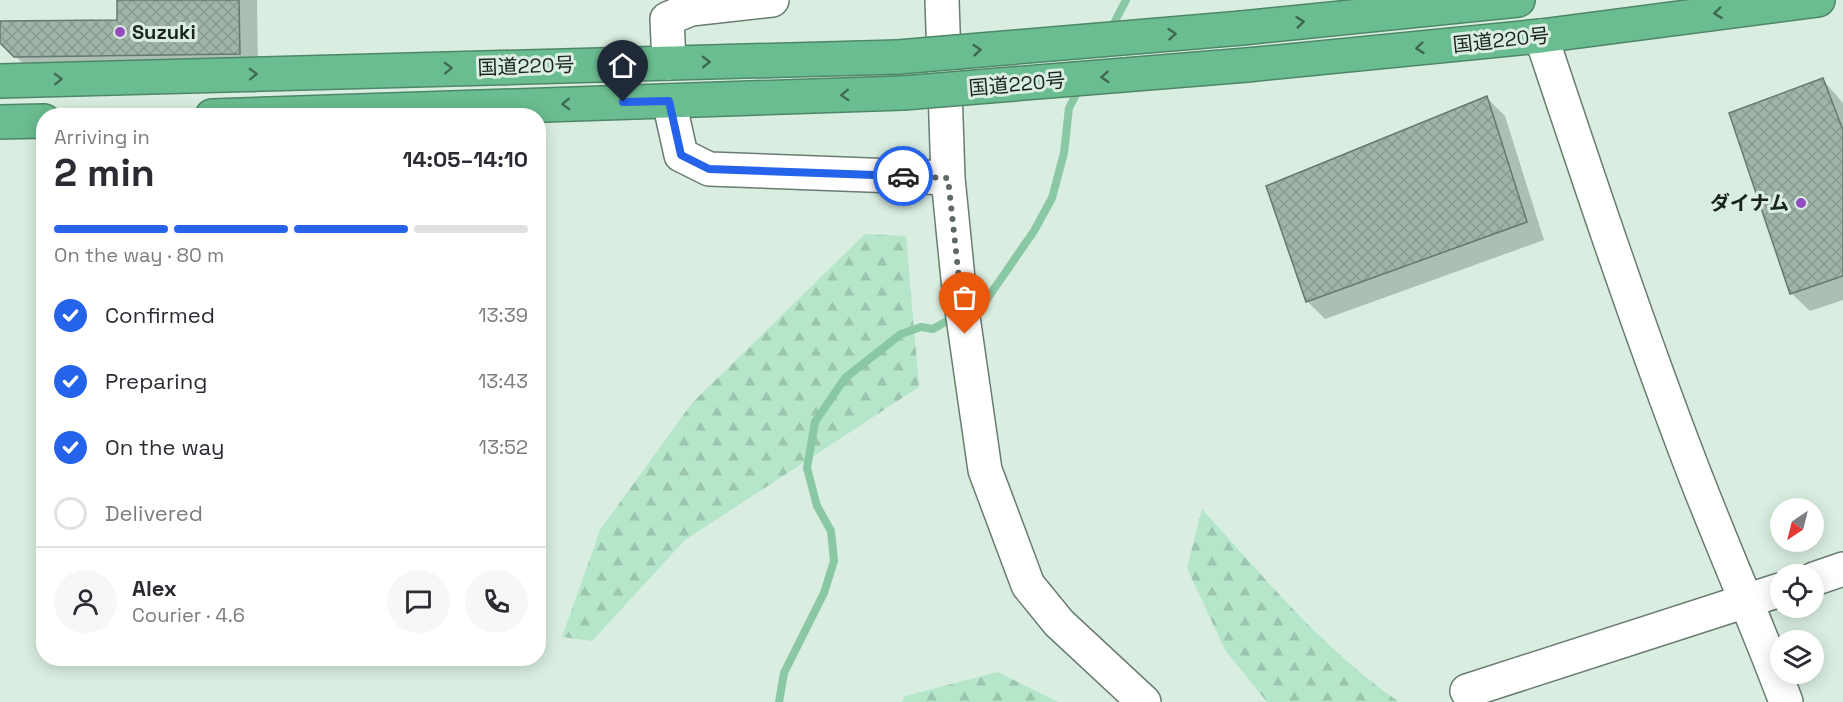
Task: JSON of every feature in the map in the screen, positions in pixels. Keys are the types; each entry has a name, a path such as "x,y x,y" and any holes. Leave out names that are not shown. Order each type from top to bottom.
{"highway":[{"name":"国道220号","path":"0,81 898,57 1242,28 1518,0"},
{"name":"国道220号","path":"456,108 903,93 1247,65 1541,36 1818,0"},
{"path":"0,122 36,121"}],"street":[{"path":"669,63 667,19 691,9 772,0"},
{"path":"942,0 948,178 959,289 985,470 1028,585 1059,623 1144,702"},
{"path":"1541,36 1602,217 1687,454 1715,527 1748,601 1786,702"},
{"path":"669,101 681,155 709,169 948,178"},
{"path":"1824,575 1843,568"},
{"path":"1467,691 1770,593"}],"green space":[{"path":"865,234 906,236 919,387 685,540 592,641 562,637 600,530 692,403"},
{"path":"1202,509 1319,636 1371,682 1399,702 1267,702 1225,650 1187,568"},
{"path":"998,672 1058,702 902,702 905,696"}],"building":[{"name":"Suzuki","path":"117,0 239,0 240,54 14,57 0,43 0,21 117,20"},
{"name":"ダイナム","path":"1823,78 1843,130 1843,276 1790,294 1729,113"},
{"path":"1487,96 1527,222 1306,302 1266,186"}],"waterway":[{"path":"1110,31 1126,0"},
{"path":"968,309 987,299 1034,231 1052,198 1064,153 1069,108 1080,87"},
{"path":"779,702 784,673 824,593 834,561 831,531 817,506 807,468 815,422 845,378 901,334 921,327 933,329 954,317"}],"way so far":[{"path":"903,176 948,178 965,334"}],"place":[{"name":"Suzuki","path":"120,32"},
{"name":"ダイナム","path":"1801,203"}],"route":[{"path":"623,102 669,101 681,155 709,169 903,176"}]}
